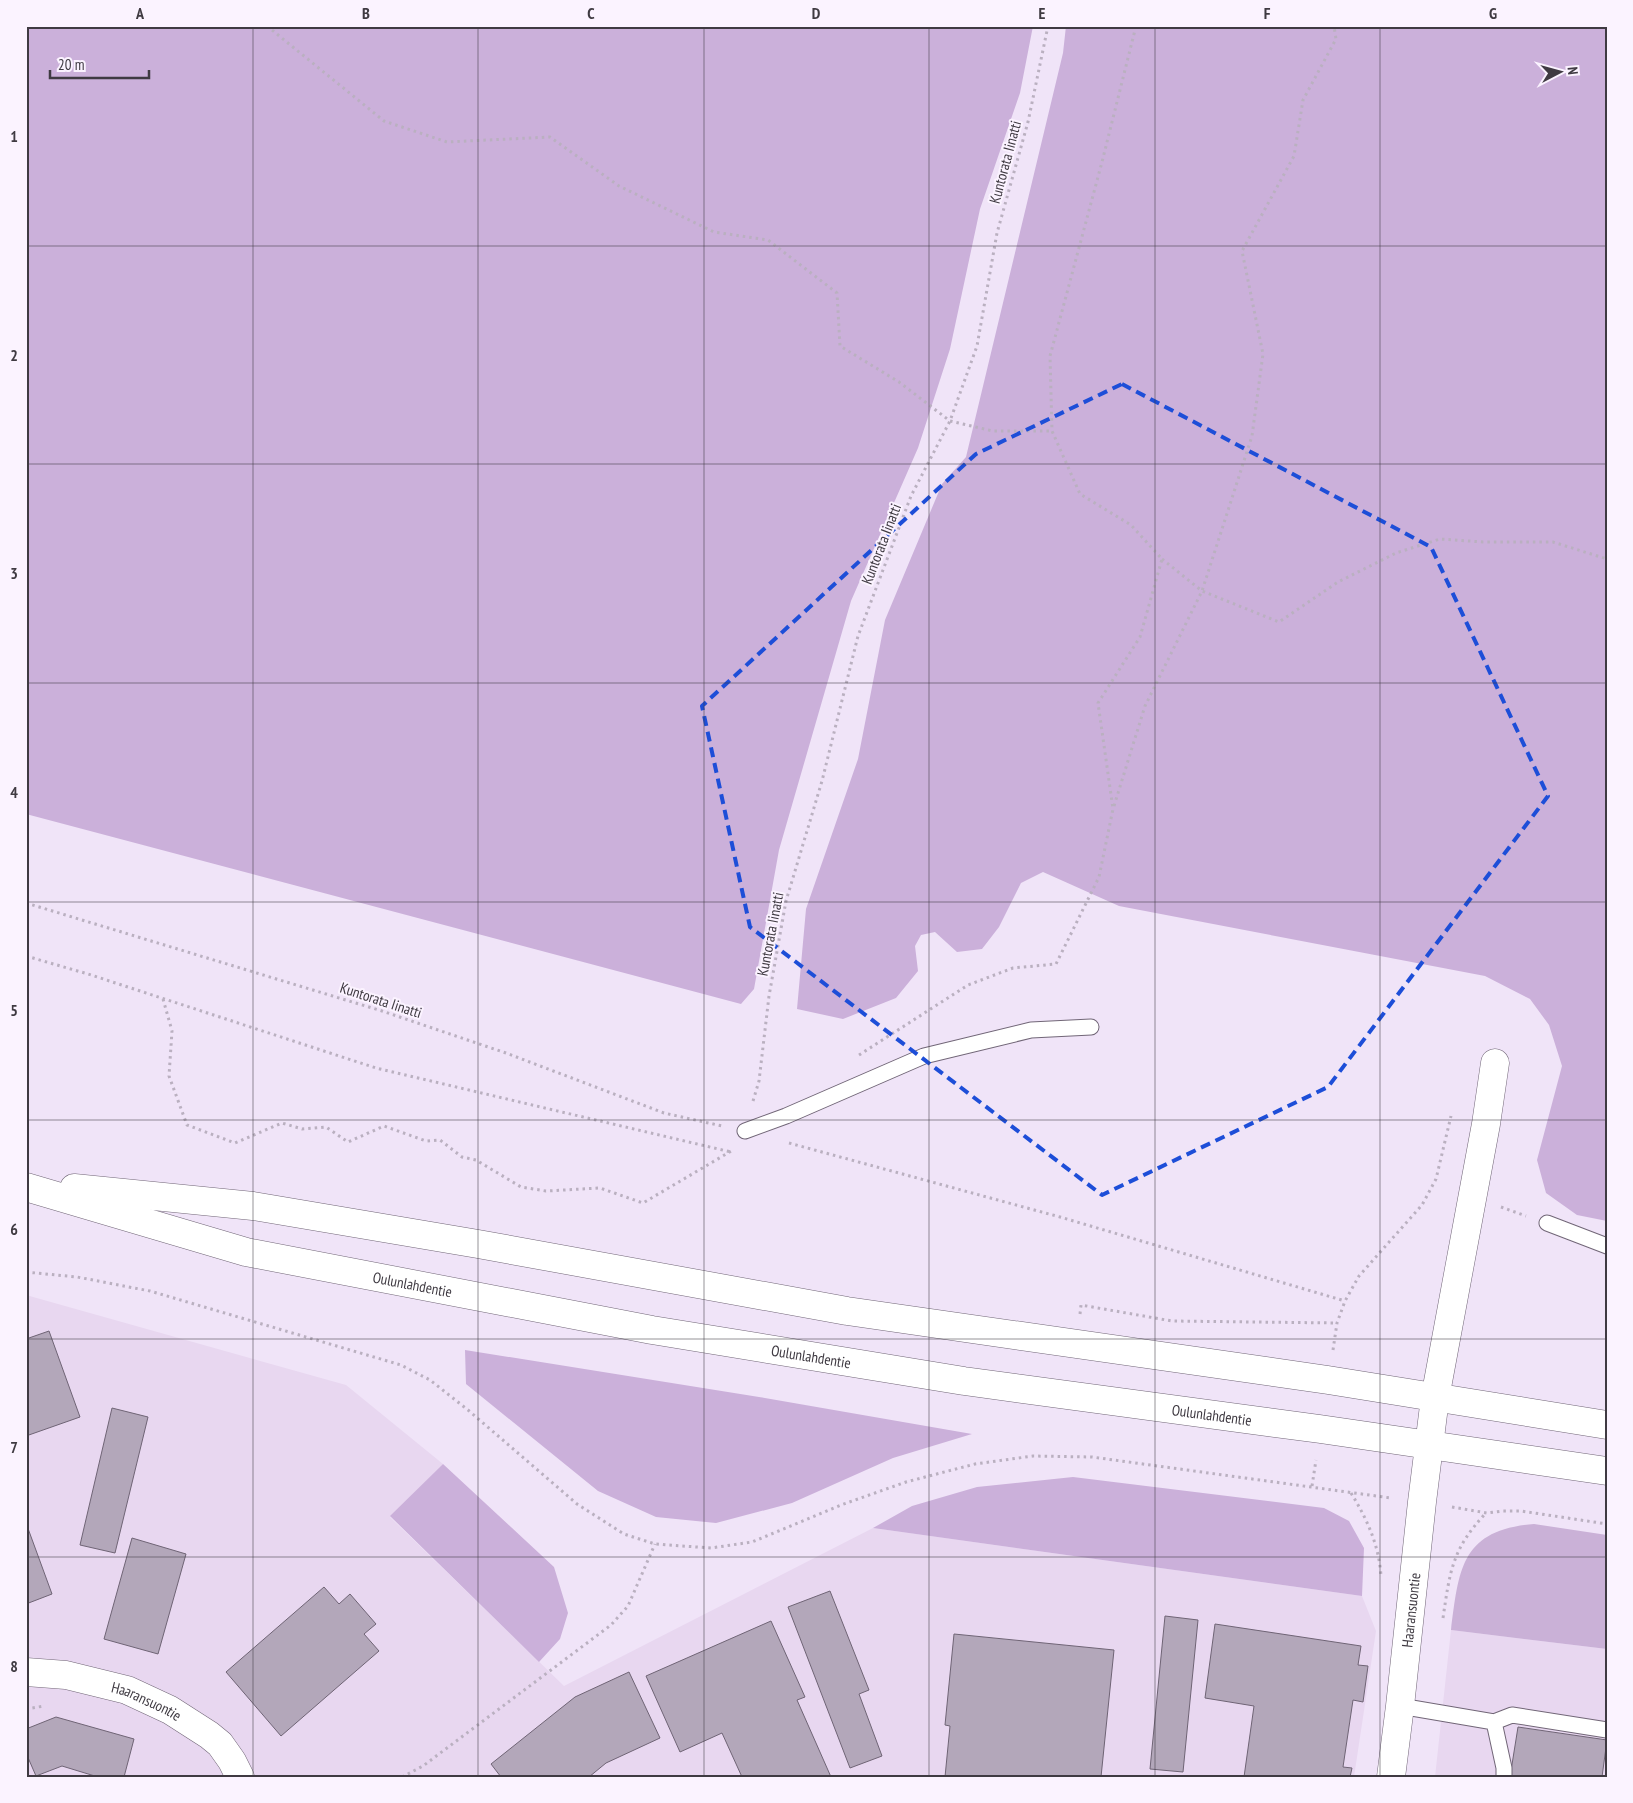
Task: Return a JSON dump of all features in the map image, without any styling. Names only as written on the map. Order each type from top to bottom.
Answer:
[{"type":"main road","name":"Haaransuontie","points":[[1391,1777],[1428,1444],[1495,1063]]},
{"type":"main road","name":"Oulunlahdentie","points":[[26,1185],[253,1206],[847,1311],[1328,1380],[1607,1425]]},
{"type":"main road","name":"Oulunlahdentie","points":[[26,1185],[246,1252],[642,1328],[964,1381],[1607,1470]]},
{"type":"main road","name":"Haaransuontie","points":[[26,1672],[66,1675],[127,1690],[170,1710],[220,1744],[240,1777]]},
{"type":"lane","points":[[745,1130],[786,1116],[924,1056],[1031,1030],[1091,1027]]},
{"type":"lane","points":[[1546,1223],[1607,1246]]},
{"type":"lane","points":[[1400,1706],[1494,1722],[1512,1715],[1607,1730]]},
{"type":"lane","points":[[1494,1722],[1504,1768],[1504,1777]]},
{"type":"path","points":[[267,26],[384,120],[447,142],[550,137],[619,186],[714,232],[768,240],[837,293],[840,346],[899,382],[950,421],[993,431],[1052,431]]},
{"type":"path","name":"Kuntorata Iinatti","points":[[26,903],[382,1011],[506,1053],[664,1113],[745,1130],[759,1081],[769,996],[786,901],[822,781],[858,636],[911,496],[950,421],[977,346],[997,233],[1028,122],[1048,26]]},
{"type":"path","points":[[1136,26],[1050,356],[1052,431],[1080,494],[1131,524],[1162,559],[1202,591],[1278,622],[1338,582],[1396,554],[1440,539],[1483,542],[1553,542],[1607,559]]},
{"type":"path","points":[[855,1057],[968,985],[1013,968],[1056,964],[1099,877],[1113,809],[1145,706],[1202,591],[1252,436],[1263,354],[1242,251],[1294,156],[1303,100],[1336,39],[1334,26]]},
{"type":"path","points":[[1113,809],[1098,703],[1140,637],[1162,559]]},
{"type":"path","points":[[26,956],[376,1068],[732,1152]]},
{"type":"path","points":[[163,999],[172,1031],[169,1076],[187,1125],[235,1143],[282,1123],[302,1129],[326,1127],[348,1142],[384,1126],[426,1141],[440,1140],[462,1157],[476,1160],[521,1187],[546,1191],[600,1188],[643,1204],[732,1152],[745,1130],[1060,1217],[1345,1301]]},
{"type":"path","points":[[1076,1344],[1081,1305],[1172,1321],[1337,1323],[1345,1301],[1360,1276],[1422,1206],[1436,1179],[1451,1116]]},
{"type":"path","points":[[1472,1196],[1546,1223]]},
{"type":"path","points":[[26,1272],[77,1277],[150,1291],[400,1365],[430,1380],[577,1504],[624,1534],[655,1544],[711,1548],[752,1542],[842,1505],[906,1482],[975,1464],[1033,1456],[1092,1457],[1422,1502],[1487,1513],[1503,1510],[1521,1511],[1607,1524]]},
{"type":"path","points":[[1351,1492],[1365,1516],[1375,1540],[1381,1584]]},
{"type":"path","points":[[1442,1627],[1449,1580],[1456,1555],[1470,1530],[1487,1513]]},
{"type":"path","points":[[402,1777],[423,1766],[611,1626],[628,1606],[655,1544]]},
{"type":"path","points":[[26,1709],[52,1705]]},
{"type":"highlighted area","points":[[1122,384],[1431,547],[1548,796],[1328,1087],[1102,1195],[750,927],[702,706],[976,454]]},
{"type":"shaded area","points":[[26,26],[1033,26],[1020,93],[980,209],[950,349],[918,448],[851,601],[779,850],[754,989],[741,1004],[26,814]]},
{"type":"shaded area","points":[[1066,26],[1607,26],[1607,1221],[1577,1215],[1546,1193],[1537,1160],[1562,1066],[1549,1025],[1530,999],[1485,976],[1119,906],[1043,872],[1021,883],[999,927],[982,949],[957,952],[935,932],[921,935],[915,946],[918,971],[896,998],[843,1019],[797,1009],[806,909],[858,759],[885,620],[942,484],[966,457],[1063,53]]},
{"type":"shaded area","points":[[26,1295],[346,1385],[443,1464],[390,1517],[564,1686],[873,1528],[1362,1596],[1376,1631],[1354,1777],[26,1777]]},
{"type":"shaded area","points":[[465,1350],[759,1397],[972,1434],[893,1458],[792,1503],[716,1523],[656,1517],[598,1491],[466,1384]]},
{"type":"shaded area","points":[[443,1464],[554,1567],[568,1613],[560,1639],[539,1662],[390,1516]]},
{"type":"shaded area","points":[[1073,1477],[1324,1508],[1349,1521],[1364,1548],[1362,1596],[873,1528],[912,1506],[977,1487]]},
{"type":"shaded area","points":[[1534,1524],[1607,1535],[1607,1649],[1451,1630],[1457,1589],[1468,1556],[1478,1544],[1491,1535],[1510,1528]]},
{"type":"shaded area","points":[[1451,1630],[1607,1649],[1607,1777],[1435,1777]]},
{"type":"building","points":[[49,1331],[80,1417],[26,1436],[26,1339]]},
{"type":"building","points":[[112,1408],[148,1417],[115,1553],[80,1545]]},
{"type":"building","points":[[26,1523],[52,1594],[26,1604]]},
{"type":"building","points":[[132,1538],[186,1554],[158,1654],[104,1639]]},
{"type":"building","points":[[324,1587],[339,1604],[350,1594],[376,1624],[364,1634],[379,1651],[281,1736],[226,1672]]},
{"type":"building","points":[[830,1591],[869,1690],[859,1694],[882,1756],[850,1768],[788,1607]]},
{"type":"building","points":[[1165,1616],[1198,1620],[1183,1772],[1150,1769]]},
{"type":"building","points":[[771,1621],[805,1697],[797,1700],[831,1777],[742,1777],[722,1733],[680,1752],[646,1676]]},
{"type":"building","points":[[1215,1624],[1361,1646],[1358,1665],[1368,1666],[1363,1702],[1353,1700],[1343,1767],[1352,1768],[1350,1777],[1244,1777],[1254,1706],[1205,1698]]},
{"type":"building","points":[[954,1634],[1114,1650],[1101,1777],[945,1777],[950,1726],[945,1725]]},
{"type":"building","points":[[629,1672],[660,1738],[606,1763],[589,1777],[501,1777],[491,1764],[575,1697]]},
{"type":"building","points":[[56,1717],[134,1739],[124,1777],[98,1777],[62,1766],[36,1776],[26,1753],[26,1729]]},
{"type":"building","points":[[1518,1727],[1607,1740],[1602,1777],[1510,1777]]}]
